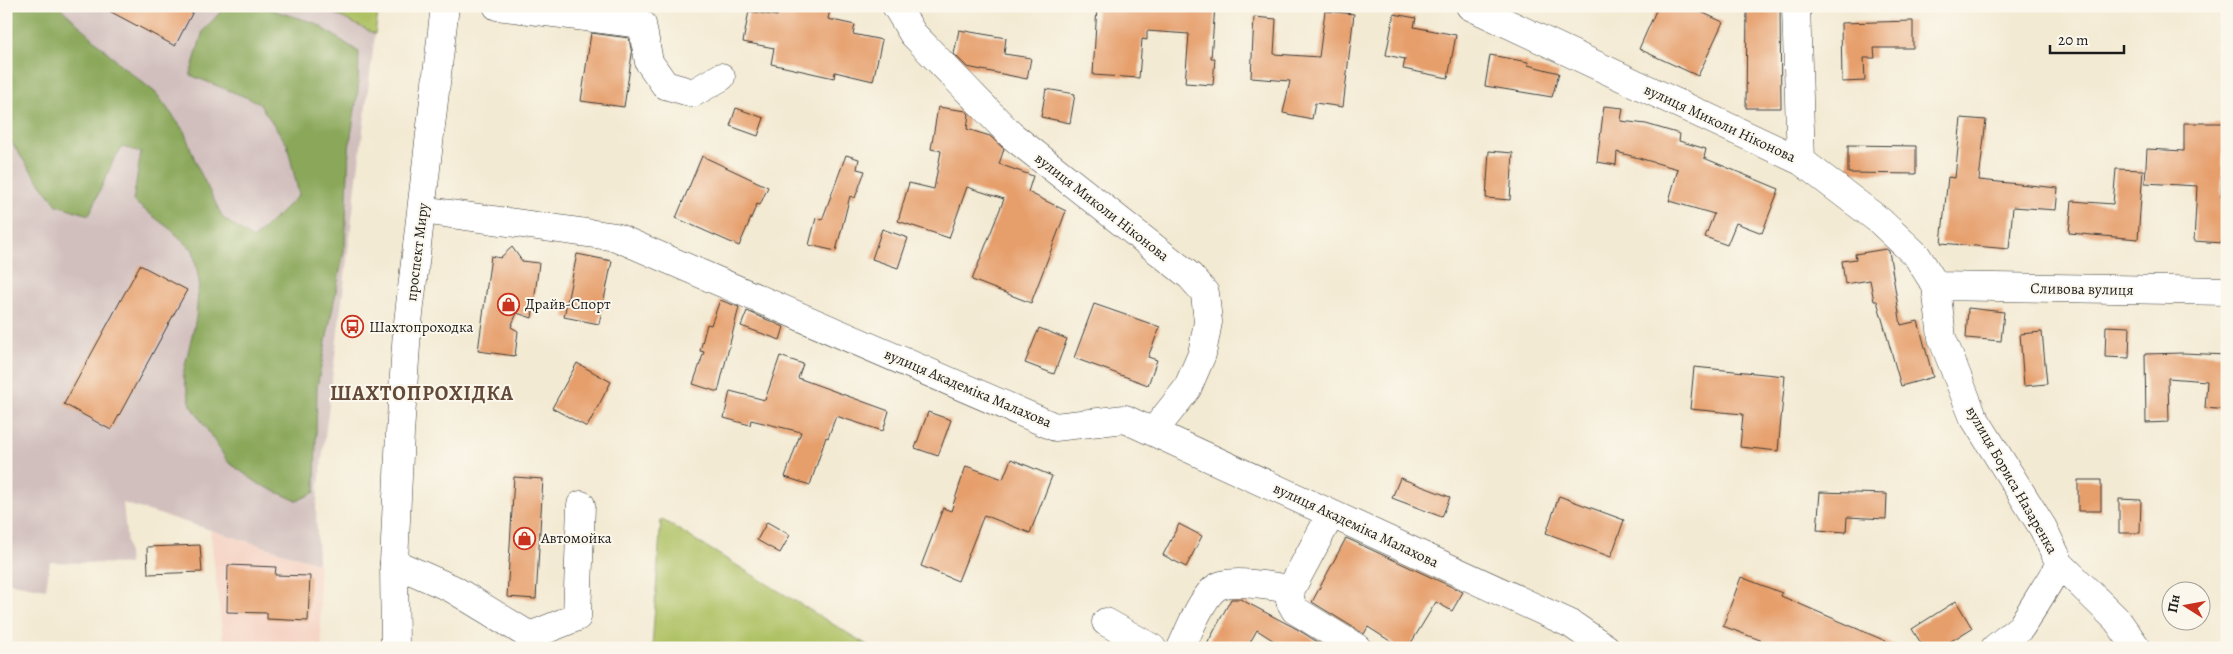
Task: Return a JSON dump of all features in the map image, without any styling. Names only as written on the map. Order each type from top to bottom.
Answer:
[{"type":"street","name":"проспект Миру","points":[[395,648],[394,564],[400,434],[407,341],[444,6]]},
{"type":"street","points":[[497,6],[642,24],[649,62],[665,85],[693,93],[721,77]]},
{"type":"street","name":"вулиця Миколи Ніконова","points":[[896,6],[913,34],[1010,135],[1190,276],[1206,293],[1208,322],[1202,354],[1187,389],[1153,432]]},
{"type":"street","name":"вулиця Миколи Ніконова","points":[[1470,6],[1801,161],[1886,227],[1918,256],[1936,286]]},
{"type":"street","points":[[1796,6],[1801,161]]},
{"type":"street","name":"вулиця Академіка Малахова","points":[[422,210],[616,237],[1055,427],[1125,419],[1571,624],[1606,648]]},
{"type":"street","name":"Сливова вулиця","points":[[1936,286],[2227,291]]},
{"type":"street","name":"вулиця Бориса Назаренка","points":[[1936,286],[1942,338],[1973,416],[2043,528],[2060,564],[2117,620],[2137,648]]},
{"type":"street","points":[[394,564],[453,589],[530,642],[577,617],[581,505]]},
{"type":"street","points":[[1331,514],[1291,589],[1290,601],[1295,610],[1357,648]]},
{"type":"street","points":[[1995,648],[2021,627],[2060,564]]},
{"type":"street","points":[[1181,648],[1205,600],[1216,587],[1228,584],[1291,589]]},
{"type":"street","points":[[1106,622],[1152,648]]},
{"type":"shaded area","points":[[6,6],[319,6],[375,34],[316,509],[318,563],[123,503],[129,564],[50,562],[46,589],[6,582]]},
{"type":"shaded area","points":[[210,530],[318,563],[322,648],[224,648]]},
{"type":"green space","points":[[6,6],[59,6],[122,66],[156,93],[184,131],[198,168],[223,218],[253,239],[299,195],[287,144],[258,102],[190,75],[203,31],[226,6],[269,9],[315,23],[359,52],[358,90],[349,149],[345,246],[317,387],[315,492],[297,501],[259,484],[228,462],[191,405],[183,374],[196,318],[199,281],[193,250],[170,229],[133,201],[141,152],[122,147],[113,161],[89,215],[57,205],[8,137]]},
{"type":"green space","points":[[319,6],[379,6],[375,34]]},
{"type":"green space","points":[[661,519],[872,648],[652,648]]},
{"type":"building","points":[[100,6],[196,6],[175,46]]},
{"type":"building","points":[[779,6],[831,6],[828,19],[855,25],[853,34],[882,40],[873,81],[835,72],[834,78],[771,64],[774,48],[743,42],[749,11],[777,16]]},
{"type":"building","points":[[1097,6],[1215,6],[1211,58],[1215,58],[1213,85],[1185,83],[1189,34],[1147,31],[1147,40],[1142,39],[1139,78],[1093,75]]},
{"type":"building","points":[[1658,6],[1688,6],[1723,22],[1698,76],[1639,49]]},
{"type":"building","points":[[1747,6],[1780,6],[1781,108],[1746,108]]},
{"type":"building","points":[[1325,11],[1354,14],[1343,107],[1315,103],[1312,119],[1283,113],[1290,81],[1251,78],[1254,17],[1276,19],[1274,54],[1319,57]]},
{"type":"building","points":[[1394,14],[1416,18],[1414,27],[1456,35],[1448,78],[1403,69],[1405,59],[1386,55]]},
{"type":"building","points":[[1913,21],[1913,48],[1874,48],[1875,58],[1864,58],[1865,81],[1842,82],[1841,23]]},
{"type":"building","points":[[959,30],[1006,38],[1004,54],[1031,58],[1027,79],[967,67],[954,54]]},
{"type":"building","points":[[591,33],[629,38],[632,54],[624,107],[581,101]]},
{"type":"building","points":[[1490,55],[1528,62],[1528,65],[1559,73],[1552,97],[1485,86]]},
{"type":"building","points":[[1046,89],[1075,94],[1070,123],[1041,117]]},
{"type":"building","points":[[1604,106],[1623,108],[1621,121],[1646,124],[1680,134],[1679,141],[1706,149],[1704,158],[1779,189],[1762,233],[1736,223],[1727,245],[1705,237],[1714,214],[1669,201],[1678,169],[1617,152],[1616,165],[1597,162]]},
{"type":"building","points":[[938,107],[966,111],[969,114],[967,129],[990,136],[1004,149],[999,164],[1033,176],[1028,192],[1066,211],[1031,303],[972,280],[1004,199],[967,187],[949,238],[898,221],[909,183],[934,189],[941,151],[931,149]]},
{"type":"building","points":[[736,108],[764,118],[758,136],[730,126]]},
{"type":"building","points":[[1961,118],[1986,120],[1979,180],[2058,188],[2056,210],[2013,207],[2009,249],[1941,243],[1948,177],[1955,178]]},
{"type":"building","points":[[2184,123],[2227,123],[2227,150],[2223,150],[2221,196],[2225,197],[2222,243],[2194,241],[2197,186],[2145,183],[2147,149],[2184,151]]},
{"type":"building","points":[[1848,145],[1916,146],[1916,174],[1848,173]]},
{"type":"building","points":[[1489,151],[1513,153],[1510,200],[1486,198]]},
{"type":"building","points":[[846,155],[859,159],[857,169],[865,171],[855,198],[850,196],[836,251],[809,245],[816,218],[822,220]]},
{"type":"building","points":[[702,156],[768,187],[760,205],[757,204],[739,246],[676,218]]},
{"type":"building","points":[[2116,169],[2143,170],[2138,239],[2069,233],[2072,201],[2113,204]]},
{"type":"building","points":[[882,229],[908,238],[898,268],[872,259]]},
{"type":"building","name":"Драйв-Спорт","points":[[512,247],[522,261],[539,263],[532,318],[517,313],[511,327],[518,331],[515,356],[478,351],[491,256],[500,258]]},
{"type":"building","points":[[1886,249],[1889,251],[1901,325],[1918,321],[1933,377],[1901,386],[1877,301],[1874,301],[1870,280],[1845,284],[1842,261],[1856,259],[1855,254]]},
{"type":"building","points":[[577,254],[612,261],[599,324],[564,317]]},
{"type":"building","points":[[140,265],[187,290],[111,430],[64,404]]},
{"type":"building","points":[[720,300],[739,307],[718,392],[693,384],[704,352],[700,351],[707,324],[711,325]]},
{"type":"building","points":[[1094,304],[1160,327],[1148,357],[1157,360],[1148,385],[1074,358]]},
{"type":"building","points":[[1968,308],[2004,312],[2001,341],[1966,338]]},
{"type":"building","points":[[747,311],[784,327],[780,340],[741,326]]},
{"type":"building","points":[[2106,326],[2130,327],[2129,358],[2105,357]]},
{"type":"building","points":[[1039,328],[1067,339],[1054,374],[1025,363]]},
{"type":"building","points":[[2042,332],[2047,384],[2024,386],[2020,334]]},
{"type":"building","points":[[2145,354],[2227,355],[2227,410],[2205,408],[2207,381],[2168,378],[2169,422],[2146,423]]},
{"type":"building","points":[[780,356],[803,364],[798,378],[889,411],[883,431],[836,416],[828,438],[826,437],[810,485],[785,477],[801,432],[751,420],[750,425],[724,418],[730,391],[765,400]]},
{"type":"building","points":[[577,363],[611,382],[587,427],[552,408]]},
{"type":"building","points":[[1694,367],[1785,376],[1778,451],[1740,447],[1743,414],[1690,409]]},
{"type":"building","points":[[928,412],[951,420],[938,456],[915,448]]},
{"type":"building","points":[[1011,459],[1052,476],[1030,533],[984,515],[958,581],[921,566],[943,508],[951,511],[966,466],[1003,479]]},
{"type":"building","name":"Автомойка","points":[[514,477],[543,479],[536,599],[507,597]]},
{"type":"building","points":[[1400,478],[1450,497],[1442,517],[1392,498]]},
{"type":"building","points":[[2078,480],[2101,480],[2101,511],[2078,511]]},
{"type":"building","points":[[1820,492],[1887,494],[1886,519],[1847,517],[1846,532],[1817,530]]},
{"type":"building","points":[[1559,496],[1624,520],[1611,557],[1546,533]]},
{"type":"building","points":[[2119,499],[2141,500],[2140,533],[2119,533]]},
{"type":"building","points":[[767,522],[790,535],[780,553],[757,540]]},
{"type":"building","points":[[1179,524],[1202,536],[1186,567],[1163,555]]},
{"type":"building","points":[[1346,538],[1463,592],[1452,611],[1436,602],[1408,648],[1401,648],[1368,627],[1364,634],[1312,602]]},
{"type":"building","points":[[200,545],[202,572],[148,574],[147,547]]},
{"type":"building","points":[[228,565],[276,567],[275,575],[310,576],[308,621],[267,619],[267,613],[227,612]]},
{"type":"building","points":[[1741,577],[1782,593],[1781,596],[1902,648],[1781,648],[1723,626]]},
{"type":"building","points":[[1231,599],[1240,599],[1297,629],[1322,645],[1322,648],[1285,648],[1257,630],[1247,648],[1205,648]]},
{"type":"building","points":[[1956,601],[1972,628],[1940,648],[1924,648],[1912,629]]},
{"type":"place","name":"Драйв-Спорт","points":[[509,304]]},
{"type":"place","name":"Шахтопроходка","points":[[353,327]]},
{"type":"place","name":"Автомойка","points":[[525,538]]},
{"type":"district","name":"ШАХТОПРОХІДКА","points":[[422,393]]}]
